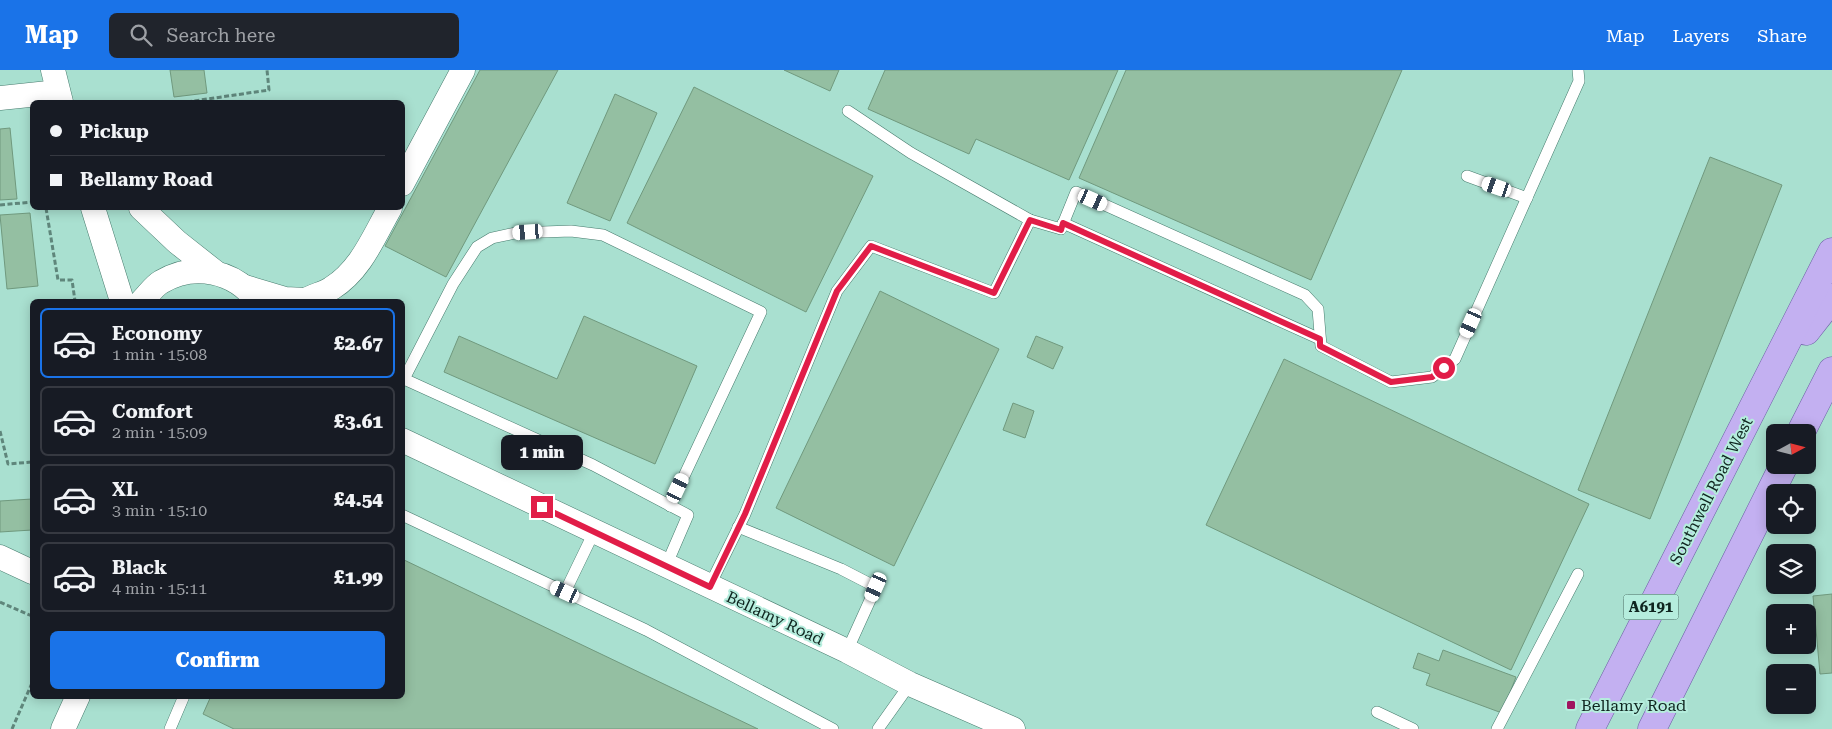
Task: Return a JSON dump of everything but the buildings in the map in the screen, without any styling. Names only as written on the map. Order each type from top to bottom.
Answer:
[{"type":"main road","name":"Southwell Road West","points":[[1590,729],[1712,485],[1769,379],[1832,252]]},
{"type":"main road","points":[[1769,379],[1832,298]]},
{"type":"main road","points":[[1805,424],[1832,371]]},
{"type":"main road","points":[[1652,729],[1780,474]]},
{"type":"street","points":[[405,178],[463,70]]},
{"type":"street","points":[[0,98],[57,88]]},
{"type":"street","points":[[94,210],[121,299]]},
{"type":"street","points":[[143,210],[176,242],[215,272],[231,278],[251,294],[285,299]]},
{"type":"street","points":[[307,299],[332,289],[352,273],[364,256],[389,210]]},
{"type":"street","points":[[144,299],[160,282],[186,272],[215,272]]},
{"type":"street","name":"Bellamy Road","points":[[405,441],[847,651],[997,726]]},
{"type":"street","points":[[0,556],[30,571]]},
{"type":"street","points":[[62,729],[77,699]]},
{"type":"lane","points":[[848,111],[911,153],[1030,220],[1061,230],[1076,192],[1305,295],[1318,309],[1320,346],[1391,382],[1432,377],[1455,359],[1579,82],[1578,70]]},
{"type":"lane","points":[[1467,176],[1527,198]]},
{"type":"lane","points":[[710,587],[738,527],[837,291],[871,246],[994,293],[1030,220]]},
{"type":"lane","points":[[1063,223],[1320,339]]},
{"type":"lane","points":[[405,376],[453,284],[477,247],[492,238],[515,233],[571,231],[603,235],[760,312],[670,506]]},
{"type":"lane","points":[[405,381],[593,465],[688,515],[666,566]]},
{"type":"lane","points":[[405,516],[646,630],[833,729]]},
{"type":"lane","points":[[738,527],[841,569],[876,587],[847,651]]},
{"type":"lane","points":[[565,592],[594,532]]},
{"type":"lane","points":[[1497,729],[1578,574]]},
{"type":"lane","points":[[878,729],[910,684]]},
{"type":"lane","points":[[170,729],[183,699]]},
{"type":"lane","points":[[1377,712],[1413,729]]},
{"type":"path","points":[[201,100],[269,90],[267,70]]},
{"type":"path","points":[[0,205],[30,202]]},
{"type":"path","points":[[46,210],[58,280],[72,280],[75,299]]},
{"type":"path","points":[[0,431],[8,464],[30,462]]},
{"type":"path","points":[[0,602],[30,615]]},
{"type":"path","points":[[12,729],[30,688]]},
{"type":"place","name":"Bellamy Road","points":[[1571,705]]},
{"type":"route","points":[[542,507],[710,587],[745,514],[837,291],[871,246],[994,293],[1030,220],[1061,230],[1063,223],[1320,339],[1320,346],[1391,382],[1432,377],[1444,368]]}]
